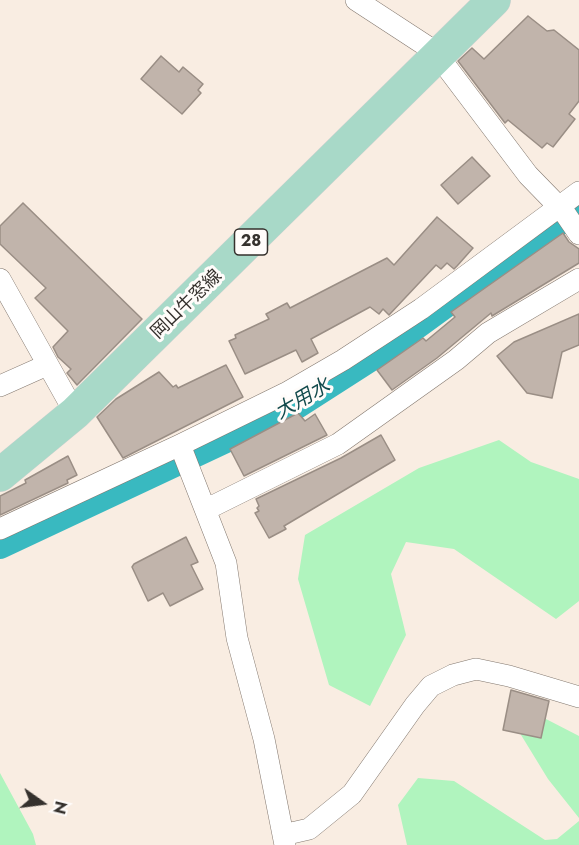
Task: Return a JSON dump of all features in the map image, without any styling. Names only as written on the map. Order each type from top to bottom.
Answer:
[{"type":"main road","name":"岡山牛窓線","points":[[0,475],[75,413],[439,57],[494,0]]},
{"type":"street","points":[[356,0],[428,47],[439,57],[528,176],[559,208],[579,234]]},
{"type":"street","points":[[0,529],[184,454],[344,360],[421,309],[579,192]]},
{"type":"street","points":[[0,279],[75,413]]},
{"type":"street","points":[[207,509],[338,444],[456,360],[488,333],[579,279]]},
{"type":"street","points":[[0,386],[48,366]]},
{"type":"street","points":[[184,454],[226,563],[237,638],[264,739],[284,840],[309,829],[352,794],[431,686],[453,675],[476,669],[509,676],[579,698]]},
{"type":"green space","points":[[499,440],[531,462],[579,479],[579,601],[556,619],[454,549],[406,542],[391,574],[406,635],[370,706],[329,685],[298,579],[305,535],[419,468]]},
{"type":"green space","points":[[546,719],[579,736],[579,818],[548,779],[518,730]]},
{"type":"green space","points":[[0,773],[33,834],[36,845],[0,845]]},
{"type":"green space","points":[[418,778],[454,781],[545,840],[557,839],[579,821],[579,845],[407,845],[398,805]]},
{"type":"building","points":[[528,16],[547,31],[554,30],[579,50],[579,101],[569,114],[575,119],[553,147],[547,143],[542,148],[508,120],[505,123],[458,61],[472,48],[484,59]]},
{"type":"building","points":[[161,56],[179,72],[183,67],[203,84],[198,90],[201,93],[182,114],[141,79]]},
{"type":"building","points":[[472,157],[490,176],[458,204],[441,185]]},
{"type":"building","points":[[23,203],[142,319],[77,385],[67,373],[71,369],[58,357],[53,347],[68,331],[35,298],[46,288],[0,244],[0,226]]},
{"type":"building","points":[[437,217],[473,248],[454,269],[447,263],[441,269],[436,265],[389,315],[383,309],[379,314],[370,307],[311,339],[318,353],[302,362],[296,350],[245,374],[229,341],[236,338],[235,335],[269,319],[266,314],[287,303],[290,308],[387,258],[394,265]]},
{"type":"building","points":[[563,233],[569,242],[579,249],[579,263],[492,316],[491,313],[437,358],[392,390],[377,370],[423,338],[426,341],[455,317],[451,312]]},
{"type":"building","points":[[579,314],[579,345],[562,352],[552,398],[527,393],[497,356],[514,342]]},
{"type":"building","points":[[226,365],[243,397],[123,458],[97,417],[116,399],[159,372],[173,387],[176,385],[178,388]]},
{"type":"building","points":[[298,413],[305,421],[315,414],[327,435],[244,476],[230,449]]},
{"type":"building","points":[[381,435],[395,460],[284,526],[286,529],[269,538],[255,513],[259,511],[256,499],[341,458]]},
{"type":"building","points":[[68,456],[77,475],[67,480],[68,483],[0,515],[0,496],[26,483],[25,480]]},
{"type":"building","points":[[186,537],[198,562],[191,565],[203,589],[170,606],[163,593],[148,601],[132,567]]},
{"type":"building","points":[[511,690],[549,701],[541,738],[503,730]]},
{"type":"waterway","name":"大用水","points":[[0,546],[292,409],[384,350],[579,208]]}]
